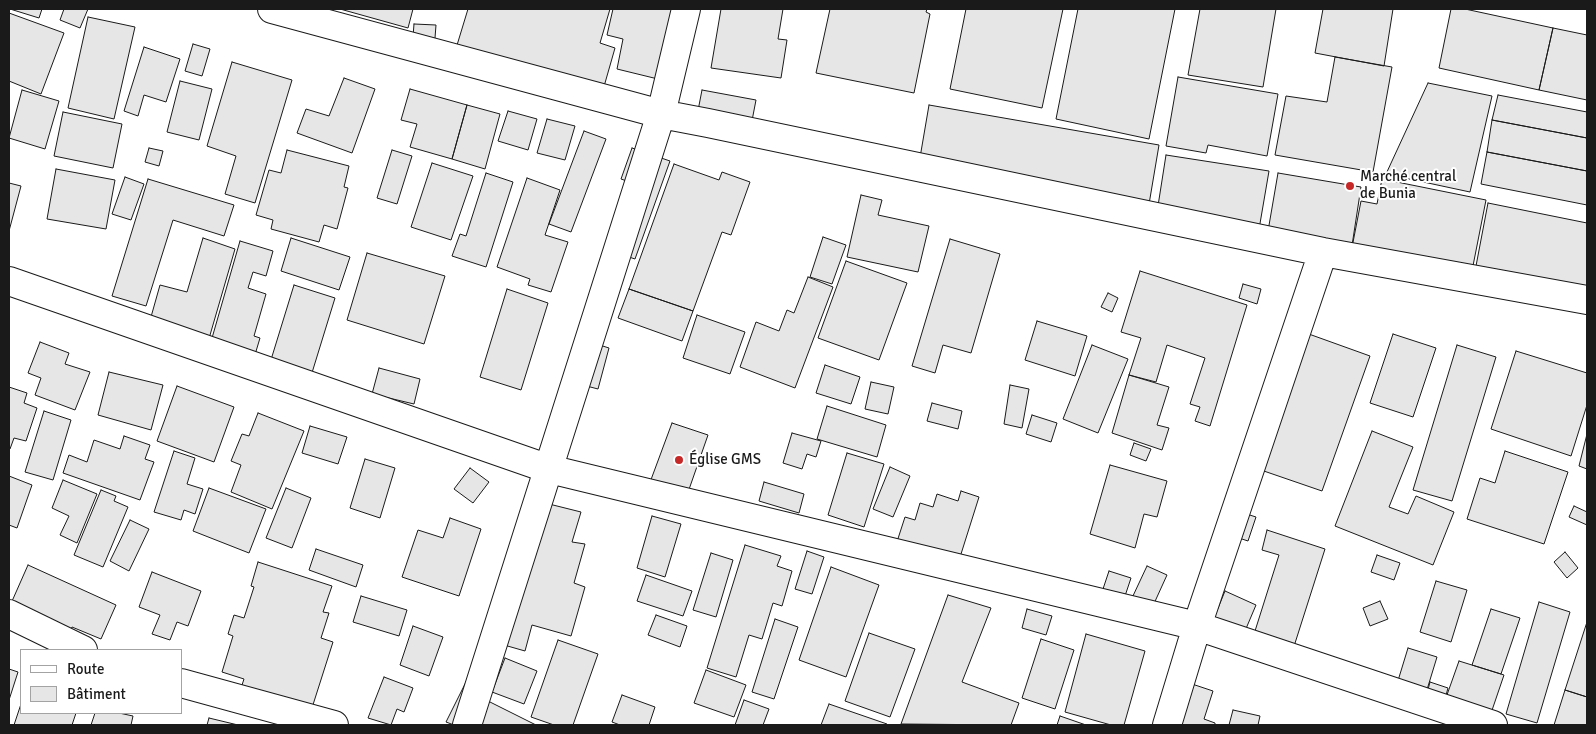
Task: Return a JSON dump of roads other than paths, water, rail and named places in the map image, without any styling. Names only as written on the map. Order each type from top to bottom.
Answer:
[{"type":"street","points":[[272,9],[661,114],[1323,252],[1587,300]]},
{"type":"street","points":[[467,725],[661,114],[686,9]]},
{"type":"street","points":[[1167,725],[1197,626],[1323,252]]},
{"type":"street","points":[[9,281],[549,469],[1197,626],[1494,725]]},
{"type":"street","points":[[9,614],[81,649]]},
{"type":"street","points":[[182,683],[334,725]]},
{"type":"place","name":"Marché central de Bunia","points":[[1350,186]]},
{"type":"place","name":"Église GMS","points":[[679,460]]}]
